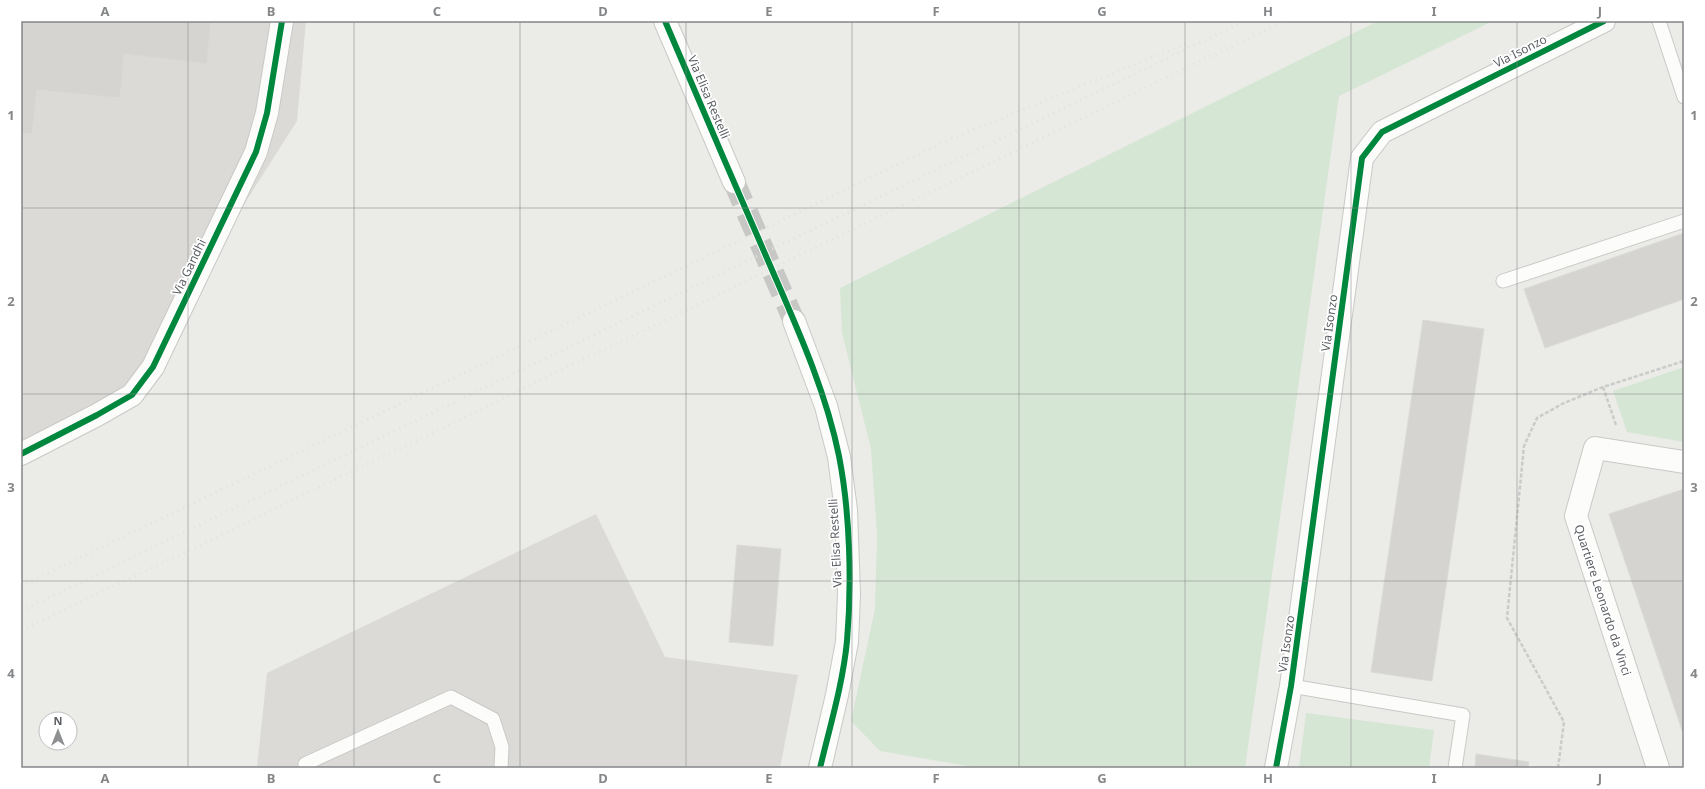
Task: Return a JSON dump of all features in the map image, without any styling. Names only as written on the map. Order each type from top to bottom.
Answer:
[{"type":"street","name":"Via Gandhi","points":[[21,454],[98,415],[132,395],[152,367],[256,152],[267,113],[282,21]]},
{"type":"street","name":"Via Elisa Restelli","points":[[664,21],[734,182]]},
{"type":"street","name":"Via Isonzo","points":[[1276,768],[1291,686],[1362,158],[1382,132],[1604,21]]},
{"type":"street","name":"Via Elisa Restelli","points":[[794,321],[826,406],[839,456],[846,510],[849,594],[847,642],[837,695],[820,768]]},
{"type":"street","name":"Quartiere Leonardo da Vinci","points":[[1658,768],[1576,516],[1595,448],[1684,462]]},
{"type":"lane","points":[[1659,21],[1684,97]]},
{"type":"lane","points":[[1503,281],[1684,221]]},
{"type":"lane","points":[[1291,686],[1463,715],[1455,768]]},
{"type":"lane","points":[[307,768],[305,764],[451,697],[493,719],[502,747],[501,768]]},
{"type":"path","points":[[1603,387],[1626,454]]},
{"type":"shaded area","points":[[21,21],[306,21],[297,121],[124,393],[21,447]]},
{"type":"shaded area","points":[[596,514],[665,657],[798,675],[780,768],[257,768],[267,673]]},
{"type":"green space","points":[[1378,21],[1493,21],[1339,96],[1245,768],[979,768],[880,751],[851,721],[875,609],[877,535],[871,449],[842,333],[840,288]]},
{"type":"green space","points":[[1684,367],[1684,442],[1627,432],[1613,391]]},
{"type":"green space","points":[[1306,713],[1434,730],[1429,768],[1299,768]]},
{"type":"building","points":[[21,21],[211,21],[207,64],[124,54],[120,98],[37,90],[32,134],[21,133]]},
{"type":"building","points":[[1684,233],[1684,299],[1545,348],[1524,289]]},
{"type":"building","points":[[1423,320],[1484,329],[1432,681],[1371,672]]},
{"type":"building","points":[[1684,489],[1684,736],[1609,514]]},
{"type":"building","points":[[737,545],[781,549],[773,646],[729,642]]},
{"type":"building","points":[[1476,754],[1529,762],[1528,768],[1475,768]]},
{"type":"tunnel","points":[[734,182],[794,321]]},
{"type":"railway","points":[[21,611],[1245,21]]},
{"type":"railway","points":[[21,630],[1284,21]]},
{"type":"railway","points":[[21,586],[953,138],[1188,43]]},
{"type":"cycle path","points":[[21,454],[97,415],[132,395],[153,367],[256,152],[267,113],[282,21]]},
{"type":"cycle path","points":[[665,21],[808,354],[826,405],[839,456],[848,524],[850,572],[849,619],[845,657],[836,704],[820,768]]},
{"type":"cycle path","points":[[1276,768],[1291,686],[1362,158],[1382,132],[1604,21]]}]
